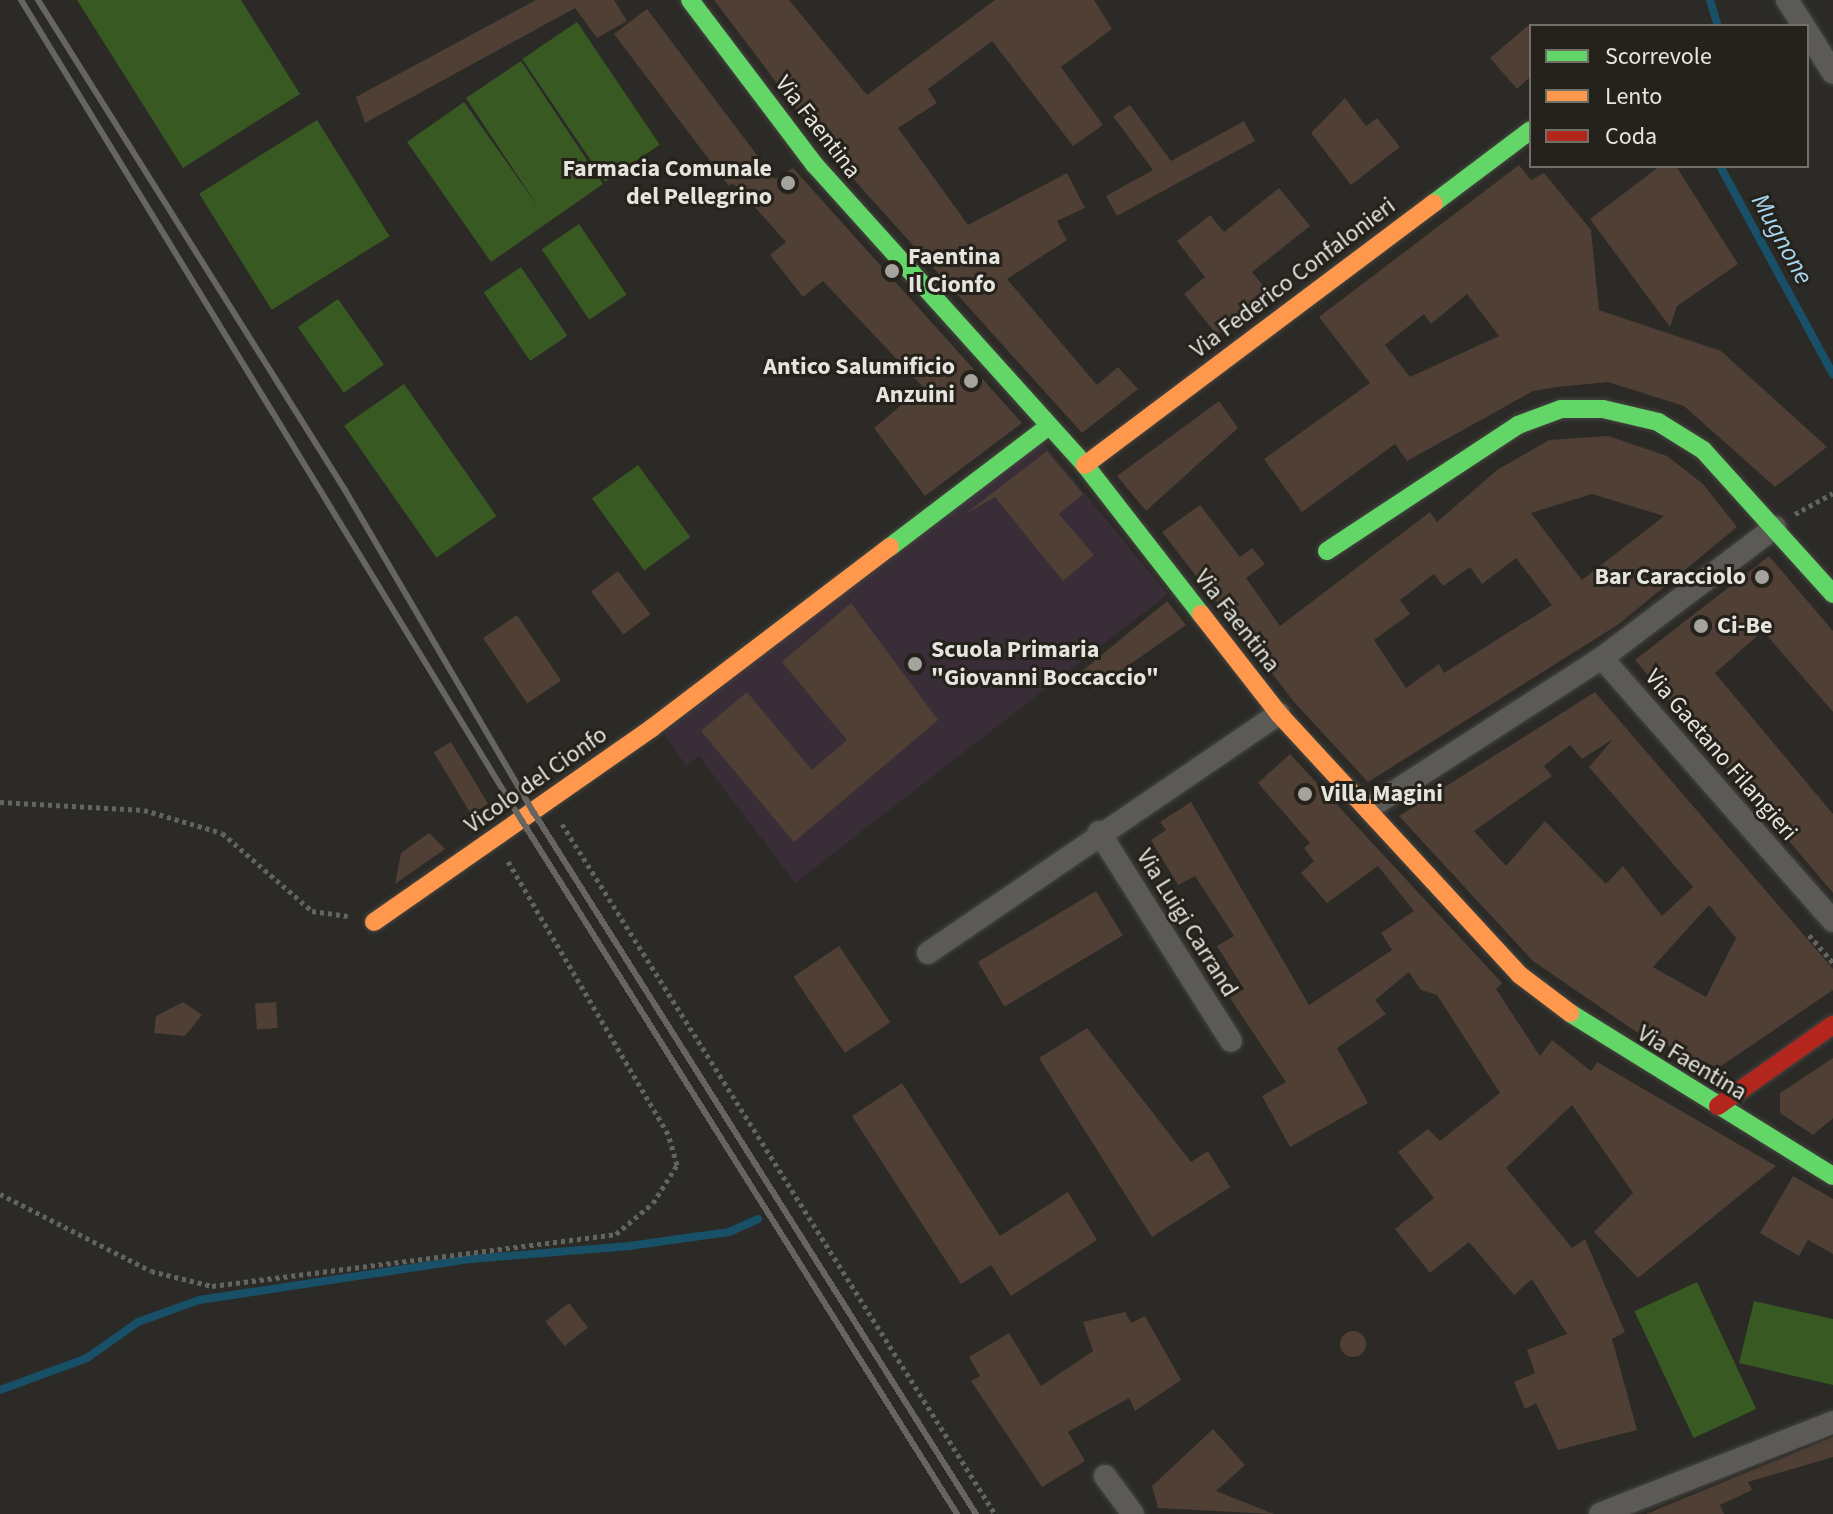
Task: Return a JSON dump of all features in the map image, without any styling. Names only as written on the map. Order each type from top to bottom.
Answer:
[{"type":"street","name":"Via Faentina","points":[[690,0],[814,164],[1085,465],[1279,714],[1546,998],[1833,1176]]},
{"type":"street","points":[[1787,0],[1803,24]]},
{"type":"street","points":[[1809,34],[1833,73]]},
{"type":"street","name":"Via Federico Confalonieri","points":[[1085,465],[1529,132]]},
{"type":"street","points":[[1327,551],[1502,434],[1576,408],[1625,413],[1677,432],[1728,472],[1833,594]]},
{"type":"street","name":"Vicolo del Cionfo","points":[[374,922],[548,803],[1049,426]]},
{"type":"street","points":[[1369,808],[1602,658],[1775,527]]},
{"type":"street","name":"Via Gaetano Filangieri","points":[[1602,658],[1833,921]]},
{"type":"street","points":[[928,953],[1099,832],[1279,714]]},
{"type":"street","name":"Via Luigi Carrand","points":[[1099,832],[1231,1041]]},
{"type":"street","points":[[1718,1106],[1833,1025]]},
{"type":"street","points":[[1600,1514],[1833,1422]]},
{"type":"street","points":[[1105,1476],[1133,1514]]},
{"type":"path","points":[[1775,527],[1833,493]]},
{"type":"path","points":[[0,802],[144,810],[222,833],[312,911],[374,922]]},
{"type":"path","points":[[548,803],[995,1514]]},
{"type":"path","points":[[0,1194],[151,1271],[212,1286],[616,1234],[670,1182],[677,1165],[668,1134],[494,838]]},
{"type":"shaded area","name":"Scuola Primaria \"Giovanni Boccaccio\"","points":[[1038,437],[1168,594],[795,883],[699,756],[686,766],[664,733]]},
{"type":"green space","points":[[77,0],[241,0],[300,94],[183,168]]},
{"type":"green space","points":[[577,22],[660,145],[605,182],[522,59]]},
{"type":"green space","points":[[521,61],[603,184],[491,262],[407,142],[464,102],[539,208],[466,98]]},
{"type":"green space","points":[[317,120],[390,236],[272,310],[199,194]]},
{"type":"green space","points":[[579,224],[627,294],[589,320],[542,249]]},
{"type":"green space","points":[[521,267],[567,336],[530,361],[484,292]]},
{"type":"green space","points":[[338,299],[384,365],[344,393],[298,327]]},
{"type":"green space","points":[[404,384],[496,516],[437,558],[344,426]]},
{"type":"green space","points":[[638,465],[690,537],[644,571],[592,499]]},
{"type":"green space","points":[[1697,1282],[1756,1409],[1694,1438],[1634,1311]]},
{"type":"green space","points":[[1754,1301],[1833,1319],[1833,1385],[1739,1363]]},
{"type":"building","points":[[536,0],[614,0],[627,21],[597,38],[575,8],[365,123],[356,97]]},
{"type":"building","points":[[714,0],[789,0],[867,95],[995,0],[1094,0],[1112,29],[1061,67],[1103,125],[1073,146],[992,41],[928,89],[937,103],[898,128],[968,225],[1067,173],[1085,208],[1057,221],[1067,240],[1007,279],[1097,385],[1118,367],[1138,389],[1082,433],[829,152]]},
{"type":"building","points":[[647,9],[775,179],[793,168],[1022,423],[925,496],[874,428],[923,387],[823,281],[803,297],[770,255],[786,242],[733,183],[729,186],[614,34]]},
{"type":"building","points":[[1529,25],[1529,78],[1517,89],[1490,58]]},
{"type":"building","points":[[1345,98],[1366,126],[1377,118],[1400,147],[1351,185],[1311,133]]},
{"type":"building","points":[[1130,105],[1171,161],[1244,121],[1255,141],[1117,216],[1106,196],[1153,170],[1113,116]]},
{"type":"building","points":[[1519,165],[1531,180],[1544,173],[1591,230],[1599,310],[1721,351],[1827,447],[1775,487],[1684,406],[1608,382],[1557,387],[1533,391],[1407,461],[1395,444],[1302,512],[1264,459],[1370,383],[1319,317]],"holes":[[[1467,294],[1499,336],[1410,377],[1385,345],[1424,314],[1431,324]]]},
{"type":"building","points":[[1657,168],[1677,168],[1738,264],[1677,306],[1670,327],[1590,219]]},
{"type":"building","points":[[1279,188],[1310,226],[1252,272],[1269,293],[1217,335],[1184,294],[1205,277],[1177,241],[1210,215],[1224,232]]},
{"type":"building","points":[[1219,401],[1238,428],[1146,511],[1117,476]]},
{"type":"building","points":[[1608,436],[1667,456],[1703,484],[1737,527],[1619,624],[1368,782],[1294,702],[1162,532],[1200,505],[1240,557],[1252,548],[1265,564],[1246,578],[1280,626],[1430,512],[1437,522],[1497,470],[1549,440]],"holes":[[[1592,494],[1664,516],[1582,580],[1531,513]],[[1516,558],[1552,605],[1444,673],[1439,664],[1406,688],[1374,640],[1410,614],[1400,600],[1434,574],[1443,586],[1470,567],[1482,584]]]},
{"type":"building","points":[[1047,451],[1083,494],[1059,514],[1094,555],[1063,581],[995,497],[965,514]]},
{"type":"building","points":[[1769,556],[1833,631],[1833,712],[1763,631],[1715,673],[1833,814],[1833,893],[1635,660]]},
{"type":"building","points":[[618,571],[650,614],[623,635],[591,591]]},
{"type":"building","points":[[1167,601],[1186,625],[1095,689],[1081,672]]},
{"type":"building","points":[[851,603],[938,720],[794,842],[701,731],[747,692],[812,770],[847,740],[782,662]]},
{"type":"building","points":[[517,615],[561,680],[527,703],[483,638]]},
{"type":"building","points":[[1595,692],[1833,969],[1833,990],[1718,1068],[1635,1031],[1533,961],[1399,816]],"holes":[[[1613,739],[1589,767],[1693,887],[1662,916],[1623,866],[1606,884],[1545,821],[1506,866],[1474,831],[1552,776],[1544,766],[1570,745],[1582,759]],[[1709,905],[1736,938],[1706,997],[1653,967]]]},
{"type":"building","points":[[451,742],[488,804],[471,814],[434,752]]},
{"type":"building","points":[[1290,754],[1502,983],[1496,989],[1540,1056],[1552,1040],[1591,1071],[1597,1062],[1776,1166],[1638,1278],[1594,1232],[1633,1193],[1572,1105],[1506,1168],[1572,1248],[1585,1239],[1625,1332],[1612,1339],[1637,1430],[1558,1450],[1536,1403],[1525,1409],[1514,1382],[1535,1373],[1527,1350],[1567,1334],[1532,1279],[1514,1295],[1469,1242],[1430,1273],[1395,1229],[1434,1198],[1398,1152],[1428,1129],[1440,1141],[1500,1093],[1437,995],[1421,990],[1409,972],[1375,1000],[1386,1014],[1337,1048],[1368,1103],[1290,1147],[1262,1096],[1286,1082],[1230,998],[1244,989],[1217,946],[1234,936],[1195,876],[1178,885],[1151,840],[1166,830],[1160,822],[1191,802],[1309,1005],[1392,950],[1381,933],[1414,911],[1378,866],[1327,903],[1301,873],[1314,861],[1304,848],[1310,843],[1258,783]]},
{"type":"building","points":[[429,833],[445,849],[395,884],[401,853]]},
{"type":"building","points":[[1096,891],[1123,936],[1004,1007],[978,962]]},
{"type":"building","points":[[839,946],[890,1022],[845,1053],[793,977]]},
{"type":"building","points":[[183,1002],[202,1015],[185,1036],[154,1033],[156,1016]]},
{"type":"building","points":[[276,1002],[278,1028],[257,1029],[255,1003]]},
{"type":"building","points":[[1087,1028],[1191,1162],[1208,1151],[1230,1187],[1152,1237],[1039,1058]]},
{"type":"building","points":[[1833,1058],[1833,1118],[1813,1135],[1780,1113],[1780,1093]]},
{"type":"building","points":[[902,1083],[1000,1236],[1068,1192],[1097,1240],[1011,1296],[991,1265],[961,1284],[852,1116]]},
{"type":"building","points":[[1793,1176],[1833,1199],[1833,1254],[1808,1240],[1799,1256],[1760,1233]]},
{"type":"building","points":[[569,1303],[588,1327],[564,1346],[545,1321]]},
{"type":"building","points":[[1125,1312],[1131,1323],[1145,1316],[1181,1380],[1135,1411],[1129,1398],[1068,1432],[1085,1461],[1042,1487],[971,1381],[980,1376],[969,1357],[1009,1333],[1041,1386],[1093,1351],[1083,1322]]},
{"type":"building","points":[[1353,1331],[1363,1334],[1366,1344],[1363,1354],[1353,1357],[1343,1354],[1340,1344],[1343,1334]]},
{"type":"building","points":[[1213,1429],[1245,1465],[1216,1491],[1274,1514],[1158,1508],[1152,1486]]},
{"type":"building","points":[[1833,1437],[1833,1457],[1748,1482],[1752,1490],[1720,1505],[1724,1514],[1646,1514]]},
{"type":"waterway","name":"Mugnone","points":[[1710,0],[1717,24]]},
{"type":"waterway","name":"Mugnone","points":[[1721,168],[1833,374]]},
{"type":"waterway","points":[[0,1390],[87,1358],[138,1322],[199,1300],[471,1259],[629,1246],[729,1232],[758,1219]]},
{"type":"railway","points":[[21,0],[522,821],[957,1514]]},
{"type":"railway","points":[[38,0],[345,490],[534,813],[976,1514]]},
{"type":"traffic: fast","points":[[690,0],[814,164],[1085,465],[1201,614]]},
{"type":"traffic: fast","points":[[1434,203],[1529,132]]},
{"type":"traffic: fast","points":[[1327,551],[1518,425],[1561,409],[1603,409],[1658,422],[1703,450],[1833,594]]},
{"type":"traffic: fast","points":[[890,547],[1049,426]]},
{"type":"traffic: fast","points":[[1570,1013],[1833,1176]]},
{"type":"traffic: slow","points":[[1085,465],[1434,203]]},
{"type":"traffic: slow","points":[[374,922],[652,728],[890,547]]},
{"type":"traffic: slow","points":[[1201,614],[1279,714],[1520,975],[1570,1013]]},
{"type":"traffic: jam","points":[[1718,1106],[1833,1025]]},
{"type":"place","name":"Farmacia Comunale del Pellegrino","points":[[788,183]]},
{"type":"place","name":"Faentina Il Cionfo","points":[[892,271]]},
{"type":"place","name":"Antico Salumificio Anzuini","points":[[971,381]]},
{"type":"place","name":"Bar Caracciolo","points":[[1762,577]]},
{"type":"place","name":"Ci-Be","points":[[1701,626]]},
{"type":"place","name":"Scuola Primaria \"Giovanni Boccaccio\"","points":[[915,664]]},
{"type":"place","name":"Villa Magini","points":[[1305,794]]}]
